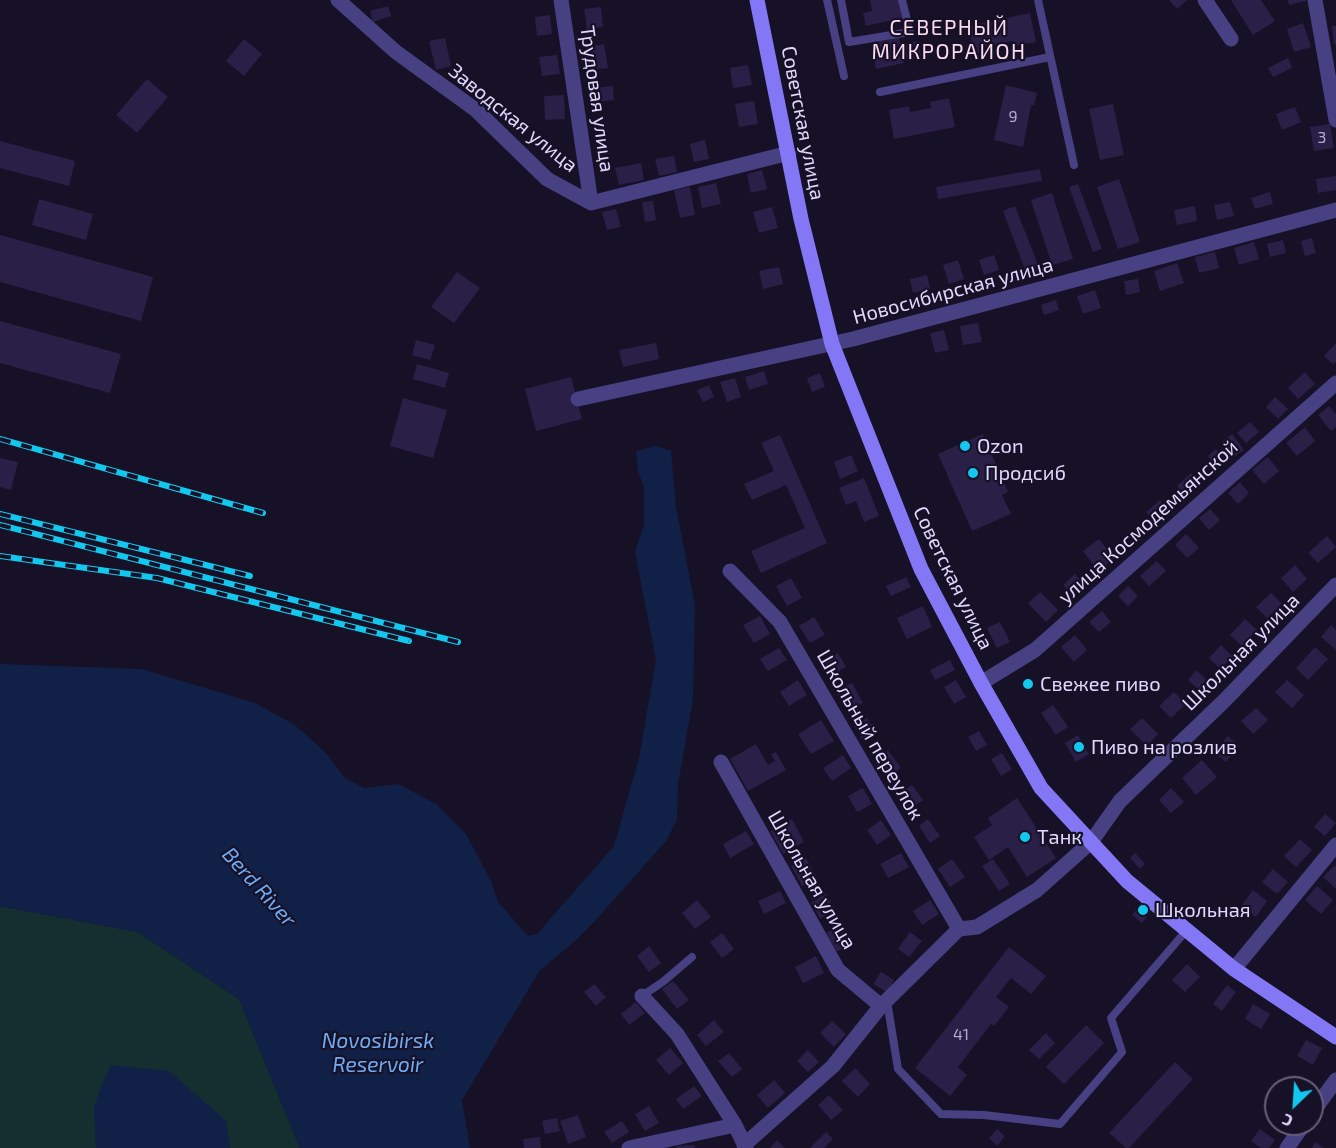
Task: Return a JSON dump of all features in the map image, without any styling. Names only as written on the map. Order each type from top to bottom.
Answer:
[{"type":"main road","name":"Советская улица","points":[[757,0],[801,219],[832,344],[921,569],[981,682],[1041,788],[1127,881],[1186,932],[1234,969],[1336,1037]]},
{"type":"street","name":"Заводская улица","points":[[338,0],[396,52],[476,110],[548,179],[591,203]]},
{"type":"street","name":"Трудовая улица","points":[[561,0],[591,203]]},
{"type":"street","points":[[1205,0],[1231,39]]},
{"type":"street","points":[[1315,0],[1336,120]]},
{"type":"street","points":[[591,203],[789,153]]},
{"type":"street","name":"Новосибирская улица","points":[[578,399],[832,344],[1336,210]]},
{"type":"street","name":"улица Космодемьянской","points":[[981,682],[1035,650],[1336,383]]},
{"type":"street","name":"Школьный переулок","points":[[730,571],[780,622],[959,929]]},
{"type":"street","name":"Школьная улица","points":[[745,1147],[833,1066],[884,1003],[959,929],[977,927],[1037,890],[1091,842],[1120,801],[1225,700],[1336,585]]},
{"type":"street","name":"Школьная улица","points":[[721,762],[838,970],[884,1003]]},
{"type":"street","points":[[1234,969],[1336,845]]},
{"type":"street","points":[[642,996],[677,1034],[735,1125],[745,1147]]},
{"type":"street","points":[[1324,1096],[1336,1080]]},
{"type":"street","points":[[629,1148],[735,1125]]},
{"type":"lane","points":[[827,0],[844,76]]},
{"type":"lane","points":[[841,0],[849,42],[910,32],[902,0]]},
{"type":"lane","points":[[1038,0],[1074,165]]},
{"type":"lane","points":[[880,92],[1050,57]]},
{"type":"lane","points":[[884,1003],[898,1069],[941,1114],[984,1114],[1059,1124],[1122,1052],[1111,1018],[1186,932]]},
{"type":"lane","points":[[642,996],[692,957]]},
{"type":"green space","points":[[0,906],[138,932],[239,999],[300,1148],[0,1148]]},
{"type":"water","points":[[655,446],[671,451],[676,507],[695,605],[693,699],[678,784],[677,820],[666,841],[594,922],[540,970],[462,1100],[470,1148],[300,1148],[239,999],[138,932],[0,906],[0,664],[142,669],[255,703],[295,725],[327,754],[345,778],[364,788],[398,784],[436,804],[466,834],[491,881],[498,902],[528,936],[537,934],[614,846],[639,758],[656,660],[635,552],[644,525],[644,486],[638,472],[636,451]]},
{"type":"water","points":[[110,1065],[169,1071],[226,1121],[230,1148],[96,1148],[94,1106]]},
{"type":"building","points":[[870,0],[899,0],[903,18],[866,26],[863,13],[872,11]]},
{"type":"building","points":[[1169,0],[1187,0],[1177,9]]},
{"type":"building","points":[[1231,0],[1261,0],[1275,21],[1253,35]]},
{"type":"building","points":[[1288,0],[1306,0],[1306,1],[1289,5]]},
{"type":"building","points":[[388,6],[391,16],[373,22],[370,11]]},
{"type":"building","points":[[601,7],[603,27],[587,29],[584,9]]},
{"type":"building","points":[[1030,13],[1036,42],[1015,46],[1013,41],[992,45],[993,50],[974,54],[968,26]]},
{"type":"building","points":[[550,15],[552,34],[537,36],[535,17]]},
{"type":"building","points":[[1303,23],[1311,47],[1294,52],[1287,29]]},
{"type":"building","points":[[1332,26],[1336,26],[1336,44],[1334,44]]},
{"type":"building","points":[[445,38],[451,66],[436,70],[429,41]]},
{"type":"building","points":[[899,38],[904,63],[876,69],[872,43]]},
{"type":"building","points":[[244,39],[262,54],[244,76],[226,61]]},
{"type":"building","points":[[918,41],[921,57],[907,60],[903,44]]},
{"type":"building","points":[[604,44],[608,68],[591,70],[588,47]]},
{"type":"building","points":[[557,55],[560,74],[542,76],[539,57]]},
{"type":"building","points":[[1288,58],[1292,68],[1273,77],[1268,68]]},
{"type":"building","points":[[748,65],[752,85],[733,88],[730,68]]},
{"type":"building","points":[[147,79],[168,97],[137,133],[116,115]]},
{"type":"building","points":[[1006,85],[1037,93],[1034,105],[1031,105],[1023,147],[994,140]]},
{"type":"building","points":[[613,86],[614,100],[594,102],[593,88]]},
{"type":"building","points":[[564,95],[565,119],[545,120],[544,96]]},
{"type":"building","points":[[949,98],[955,127],[894,139],[889,110],[909,106],[910,112],[931,108],[930,102]]},
{"type":"building","points":[[754,101],[758,124],[739,127],[735,104]]},
{"type":"building","points":[[1113,104],[1124,155],[1100,160],[1089,109]]},
{"type":"building","points":[[1295,107],[1301,122],[1282,130],[1276,114]]},
{"type":"building","points":[[1330,124],[1334,148],[1314,151],[1310,127]]},
{"type":"building","points":[[705,140],[709,159],[694,162],[690,144]]},
{"type":"building","points":[[0,141],[75,161],[69,186],[0,168]]},
{"type":"building","points":[[674,156],[677,172],[659,176],[655,159]]},
{"type":"building","points":[[641,163],[644,180],[619,185],[615,168]]},
{"type":"building","points":[[1040,169],[1042,181],[938,199],[936,187]]},
{"type":"building","points":[[762,170],[767,189],[751,193],[747,174]]},
{"type":"building","points":[[1336,176],[1336,190],[1318,193],[1316,179]]},
{"type":"building","points":[[1119,179],[1140,242],[1118,249],[1097,187]]},
{"type":"building","points":[[716,183],[721,204],[702,208],[698,187]]},
{"type":"building","points":[[1078,184],[1102,249],[1093,252],[1069,187]]},
{"type":"building","points":[[690,187],[695,215],[680,218],[674,190]]},
{"type":"building","points":[[1270,192],[1273,204],[1255,209],[1251,198]]},
{"type":"building","points":[[1052,193],[1073,259],[1052,265],[1031,200]]},
{"type":"building","points":[[39,199],[93,214],[86,240],[32,225]]},
{"type":"building","points":[[653,201],[656,220],[645,222],[642,202]]},
{"type":"building","points":[[1230,202],[1234,216],[1217,220],[1214,205]]},
{"type":"building","points":[[1015,206],[1040,270],[1027,275],[1003,211]]},
{"type":"building","points":[[1195,206],[1197,221],[1177,225],[1174,210]]},
{"type":"building","points":[[772,207],[778,228],[759,233],[753,212]]},
{"type":"building","points":[[616,209],[621,227],[607,230],[602,212]]},
{"type":"building","points":[[0,235],[153,277],[141,321],[0,282]]},
{"type":"building","points":[[1312,238],[1316,253],[1305,256],[1301,241]]},
{"type":"building","points":[[1283,240],[1286,253],[1270,257],[1267,244]]},
{"type":"building","points":[[1254,242],[1259,259],[1239,265],[1234,248]]},
{"type":"building","points":[[1215,252],[1219,268],[1199,273],[1195,257]]},
{"type":"building","points":[[994,255],[999,270],[984,275],[979,260]]},
{"type":"building","points":[[958,260],[964,279],[949,284],[943,265]]},
{"type":"building","points":[[1177,263],[1184,283],[1160,291],[1154,271]]},
{"type":"building","points":[[779,267],[783,284],[763,289],[759,271]]},
{"type":"building","points":[[457,272],[480,288],[454,323],[431,307]]},
{"type":"building","points":[[927,275],[930,289],[913,293],[910,279]]},
{"type":"building","points":[[1138,279],[1140,292],[1126,295],[1124,281]]},
{"type":"building","points":[[1095,290],[1101,308],[1083,314],[1077,296]]},
{"type":"building","points":[[1056,300],[1059,310],[1044,315],[1041,305]]},
{"type":"building","points":[[0,321],[121,354],[110,393],[0,363]]},
{"type":"building","points":[[978,323],[982,342],[963,345],[960,326]]},
{"type":"building","points":[[944,330],[949,350],[935,353],[930,333]]},
{"type":"building","points":[[416,340],[435,345],[430,360],[412,355]]},
{"type":"building","points":[[656,343],[659,359],[623,367],[619,350]]},
{"type":"building","points":[[1336,343],[1336,362],[1333,364],[1324,356]]},
{"type":"building","points":[[417,364],[449,373],[445,388],[413,379]]},
{"type":"building","points":[[764,371],[768,384],[749,390],[745,377]]},
{"type":"building","points":[[1305,372],[1315,384],[1298,399],[1288,388]]},
{"type":"building","points":[[820,373],[825,387],[812,392],[807,378]]},
{"type":"building","points":[[571,377],[582,419],[536,431],[525,389]]},
{"type":"building","points":[[735,378],[741,397],[727,402],[720,382]]},
{"type":"building","points":[[709,385],[714,397],[703,402],[697,390]]},
{"type":"building","points":[[1275,397],[1288,409],[1278,419],[1266,407]]},
{"type":"building","points":[[403,398],[447,410],[433,458],[390,446]]},
{"type":"building","points":[[1329,406],[1336,414],[1336,427],[1331,431],[1318,415]]},
{"type":"building","points":[[1250,422],[1259,432],[1246,443],[1237,433]]},
{"type":"building","points":[[1305,427],[1315,441],[1297,456],[1286,443]]},
{"type":"building","name":"Продсиб","points":[[983,434],[1008,492],[1002,495],[1011,514],[972,531],[938,454]]},
{"type":"building","points":[[1232,434],[1244,450],[1234,457],[1222,442]]},
{"type":"building","points":[[780,435],[827,543],[761,573],[751,551],[805,528],[786,485],[752,500],[744,484],[774,471],[761,443]]},
{"type":"building","points":[[1216,449],[1227,462],[1218,469],[1208,456]]},
{"type":"building","points":[[851,455],[858,471],[840,479],[834,462]]},
{"type":"building","points":[[1268,457],[1279,471],[1264,484],[1252,470]]},
{"type":"building","points":[[0,458],[18,462],[11,490],[0,487]]},
{"type":"building","points":[[1191,473],[1200,483],[1186,496],[1177,486]]},
{"type":"building","points":[[864,478],[879,516],[864,522],[856,501],[846,505],[839,488]]},
{"type":"building","points":[[1240,482],[1249,493],[1238,504],[1228,493]]},
{"type":"building","points":[[1160,500],[1170,512],[1156,524],[1146,512]]},
{"type":"building","points":[[1210,509],[1220,520],[1209,530],[1199,518]]},
{"type":"building","points":[[1186,534],[1199,548],[1187,558],[1175,545]]},
{"type":"building","points":[[1327,536],[1336,547],[1318,563],[1308,553]]},
{"type":"building","points":[[1099,539],[1114,559],[1098,571],[1083,551]]},
{"type":"building","points":[[1157,561],[1166,571],[1149,586],[1140,576]]},
{"type":"building","points":[[1295,565],[1307,579],[1293,592],[1281,578]]},
{"type":"building","points":[[1075,574],[1085,586],[1073,596],[1063,585]]},
{"type":"building","points":[[906,577],[911,587],[891,596],[886,586]]},
{"type":"building","points":[[791,578],[802,598],[787,606],[776,586]]},
{"type":"building","points":[[1128,586],[1138,596],[1128,606],[1118,596]]},
{"type":"building","points":[[1040,592],[1058,610],[1046,622],[1028,603]]},
{"type":"building","points":[[1271,593],[1282,604],[1267,618],[1256,607]]},
{"type":"building","points":[[923,606],[932,627],[907,639],[897,618]]},
{"type":"building","points":[[1102,611],[1111,622],[1099,632],[1089,622]]},
{"type":"building","points":[[760,616],[770,634],[754,643],[743,625]]},
{"type":"building","points":[[814,617],[825,635],[810,643],[799,626]]},
{"type":"building","points":[[1245,619],[1257,630],[1242,646],[1230,635]]},
{"type":"building","points":[[1000,622],[1010,642],[997,648],[987,628]]},
{"type":"building","points":[[1331,625],[1336,630],[1336,650],[1321,637]]},
{"type":"building","points":[[1075,635],[1087,650],[1074,662],[1061,647]]},
{"type":"building","points":[[1221,645],[1233,657],[1220,669],[1209,658]]},
{"type":"building","points":[[1315,647],[1328,659],[1308,680],[1296,668]]},
{"type":"building","points":[[779,648],[787,660],[768,671],[760,659]]},
{"type":"building","points":[[838,653],[846,667],[829,677],[821,663]]},
{"type":"building","points":[[950,660],[955,670],[935,680],[930,670]]},
{"type":"building","points":[[1196,670],[1209,682],[1200,691],[1188,680]]},
{"type":"building","points":[[798,680],[807,695],[789,706],[780,692]]},
{"type":"building","points":[[956,680],[966,697],[954,704],[944,687]]},
{"type":"building","points":[[1287,680],[1304,695],[1292,708],[1275,692]]},
{"type":"building","points":[[852,683],[863,703],[847,711],[836,691]]},
{"type":"building","points":[[1174,692],[1186,704],[1171,718],[1159,706]]},
{"type":"building","points":[[1053,705],[1068,727],[1056,735],[1041,713]]},
{"type":"building","points":[[1256,708],[1268,720],[1253,734],[1241,721]]},
{"type":"building","points":[[867,718],[877,733],[864,742],[854,726]]},
{"type":"building","points":[[1142,718],[1158,734],[1147,746],[1130,729]]},
{"type":"building","points":[[821,720],[834,741],[811,754],[798,734]]},
{"type":"building","points":[[979,731],[987,745],[976,751],[968,737]]},
{"type":"building","points":[[1078,735],[1089,754],[1076,762],[1065,743]]},
{"type":"building","points":[[1228,736],[1239,746],[1226,762],[1214,752]]},
{"type":"building","points":[[756,744],[768,765],[775,761],[771,754],[776,752],[786,770],[748,791],[730,759]]},
{"type":"building","points":[[888,750],[901,768],[888,777],[876,759]]},
{"type":"building","points":[[1002,753],[1012,769],[1001,776],[991,759]]},
{"type":"building","points":[[843,755],[851,768],[832,781],[823,768]]},
{"type":"building","points":[[1202,760],[1217,777],[1196,795],[1182,778]]},
{"type":"building","points":[[912,785],[923,800],[907,811],[897,796]]},
{"type":"building","points":[[863,788],[872,804],[857,812],[848,796]]},
{"type":"building","points":[[1171,788],[1184,802],[1171,813],[1159,800]]},
{"type":"building","points":[[1017,798],[1056,858],[1027,877],[1008,847],[989,860],[974,837],[992,825],[988,818]]},
{"type":"building","points":[[1325,814],[1336,823],[1325,836],[1314,827]]},
{"type":"building","points":[[792,819],[804,842],[783,854],[770,831]]},
{"type":"building","points":[[928,819],[940,836],[930,843],[919,826]]},
{"type":"building","points":[[881,820],[891,835],[877,845],[867,830]]},
{"type":"building","points":[[746,831],[754,844],[730,858],[723,844]]},
{"type":"building","points":[[1300,839],[1312,850],[1296,867],[1284,856]]},
{"type":"building","points":[[901,853],[909,867],[888,878],[880,864]]},
{"type":"building","points":[[1135,853],[1145,864],[1140,869],[1130,858]]},
{"type":"building","points":[[806,858],[817,878],[802,886],[791,866]]},
{"type":"building","points":[[952,859],[965,877],[950,887],[938,869]]},
{"type":"building","points":[[993,859],[1010,884],[999,891],[982,866]]},
{"type":"building","points":[[1335,865],[1336,867],[1336,889],[1323,877]]},
{"type":"building","points":[[1273,869],[1288,882],[1277,894],[1262,882]]},
{"type":"building","points":[[1317,886],[1333,900],[1321,914],[1305,900]]},
{"type":"building","points":[[1253,890],[1267,901],[1256,917],[1241,906]]},
{"type":"building","points":[[780,891],[786,903],[764,914],[758,901]]},
{"type":"building","points":[[826,894],[835,910],[820,919],[811,903]]},
{"type":"building","points":[[697,900],[711,917],[695,929],[682,913]]},
{"type":"building","points":[[930,900],[939,914],[922,925],[913,911]]},
{"type":"building","points":[[1137,909],[1147,917],[1142,923],[1132,915]]},
{"type":"building","points":[[840,925],[851,943],[837,952],[826,933]]},
{"type":"building","points":[[910,932],[922,941],[909,957],[898,949]]},
{"type":"building","points":[[722,933],[734,949],[722,958],[710,942]]},
{"type":"building","points":[[649,946],[661,963],[649,972],[637,956]]},
{"type":"building","points":[[1009,947],[1046,976],[1031,994],[1011,978],[996,997],[1009,1007],[994,1026],[991,1024],[958,1067],[967,1075],[950,1096],[915,1068]]},
{"type":"building","points":[[816,956],[824,973],[803,983],[795,967]]},
{"type":"building","points":[[1187,964],[1200,977],[1185,992],[1172,980]]},
{"type":"building","points":[[881,972],[894,980],[887,992],[873,984]]},
{"type":"building","points":[[673,981],[689,1000],[677,1009],[662,989]]},
{"type":"building","points":[[594,984],[606,997],[596,1006],[584,992]]},
{"type":"building","points":[[1227,985],[1236,992],[1222,1011],[1213,1004]]},
{"type":"building","points":[[636,1002],[645,1013],[629,1025],[621,1014]]},
{"type":"building","points":[[1253,1004],[1270,1014],[1261,1029],[1245,1019]]},
{"type":"building","points":[[714,1020],[724,1032],[706,1046],[697,1035]]},
{"type":"building","points":[[832,1021],[846,1034],[834,1047],[820,1033]]},
{"type":"building","points":[[1086,1025],[1104,1043],[1064,1084],[1046,1067]]},
{"type":"building","points":[[1046,1033],[1055,1043],[1039,1059],[1029,1050]]},
{"type":"building","points":[[1306,1040],[1322,1048],[1313,1065],[1297,1056]]},
{"type":"building","points":[[670,1048],[683,1063],[669,1075],[656,1060]]},
{"type":"building","points":[[808,1050],[819,1062],[808,1072],[797,1061]]},
{"type":"building","points":[[729,1053],[742,1069],[732,1077],[718,1061]]},
{"type":"building","points":[[1175,1062],[1193,1079],[1129,1148],[1126,1148],[1109,1133]]},
{"type":"building","points":[[855,1068],[870,1084],[858,1097],[842,1081]]},
{"type":"building","points":[[774,1080],[785,1093],[768,1108],[757,1095]]},
{"type":"building","points":[[694,1086],[702,1096],[683,1109],[676,1099]]},
{"type":"building","points":[[829,1095],[843,1110],[831,1120],[818,1105]]},
{"type":"building","points":[[649,1106],[659,1123],[645,1131],[635,1114]]},
{"type":"building","points":[[578,1115],[586,1137],[568,1144],[560,1121]]},
{"type":"building","points":[[557,1118],[560,1131],[545,1134],[542,1121]]},
{"type":"building","points":[[622,1121],[629,1132],[612,1143],[604,1132]]},
{"type":"building","points":[[997,1129],[1005,1136],[997,1146],[989,1138]]},
{"type":"building","points":[[1260,1129],[1264,1132],[1264,1136],[1270,1136],[1275,1140],[1269,1148],[1261,1148],[1251,1141]]},
{"type":"building","points":[[826,1132],[833,1139],[824,1148],[810,1148]]},
{"type":"building","points":[[540,1137],[541,1148],[524,1148],[523,1139]]},
{"type":"building","points":[[777,1140],[785,1148],[770,1148]]},
{"type":"building","points":[[1315,1142],[1324,1148],[1312,1148]]},
{"type":"building","points":[[694,1145],[695,1148],[677,1148],[676,1146]]},
{"type":"railway","points":[[0,439],[263,513]]},
{"type":"railway","points":[[0,514],[250,576]]},
{"type":"railway","points":[[0,525],[458,642]]},
{"type":"railway","points":[[0,556],[157,578],[409,641]]},
{"type":"place","name":"Ozon","points":[[965,446]]},
{"type":"place","name":"Продсиб","points":[[973,473]]},
{"type":"place","name":"Свежее пиво","points":[[1028,684]]},
{"type":"place","name":"Пиво на розлив","points":[[1079,747]]},
{"type":"place","name":"Танк","points":[[1025,837]]},
{"type":"place","name":"Школьная","points":[[1143,910]]},
{"type":"district","name":"СЕВЕРНЫЙ МИКРОРАЙОН","points":[[949,40]]},
{"type":"water label","name":"Berd River","points":[[259,887]]},
{"type":"water label","name":"Novosibirsk Reservoir","points":[[378,1053]]}]
